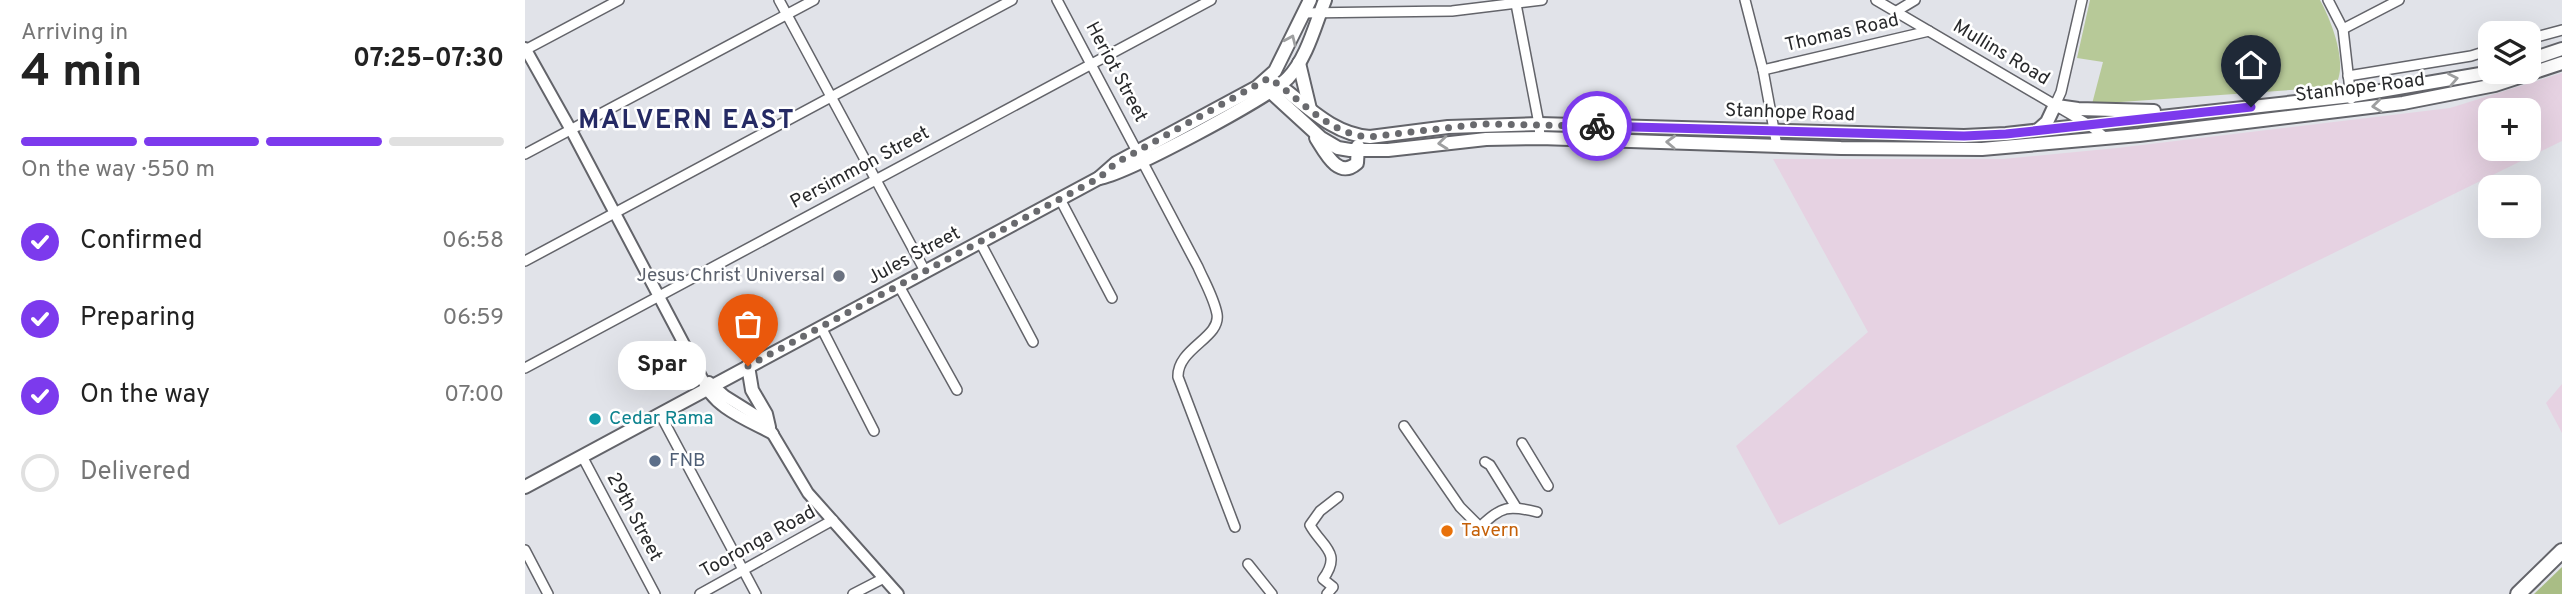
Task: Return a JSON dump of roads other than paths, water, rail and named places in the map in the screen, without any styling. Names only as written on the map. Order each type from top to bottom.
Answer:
[{"type":"main road","points":[[1270,85],[1310,0]]},
{"type":"main road","points":[[1270,85],[1290,76],[1299,63],[1325,0]]},
{"type":"main road","points":[[2541,56],[2562,49]]},
{"type":"main road","points":[[1299,63],[1310,108]]},
{"type":"main road","name":"Stanhope Road","points":[[1355,136],[1370,137],[1479,124],[1539,124],[1964,136],[2201,113],[2439,97],[2495,85],[2562,63]]},
{"type":"main road","name":"Stanhope Road","points":[[1270,85],[1321,138],[1338,148],[1359,151],[1477,140],[1540,138],[1777,146],[1982,149],[2106,138],[2352,102],[2478,75]]},
{"type":"main road","points":[[1270,85],[1310,108],[1343,132],[1355,136],[1359,160],[1350,169],[1340,168],[1331,160],[1308,127]]},
{"type":"main road","name":"Jules Street","points":[[525,487],[708,385],[1099,178],[1116,163],[1140,156],[1270,85]]},
{"type":"main road","points":[[2038,130],[2047,122],[2056,106],[2201,113]]},
{"type":"main road","points":[[1477,140],[1479,124]]},
{"type":"main road","points":[[1715,144],[1716,130]]},
{"type":"main road","points":[[748,366],[752,390],[766,414],[771,430]]},
{"type":"main road","points":[[2518,594],[2562,551]]},
{"type":"street","points":[[619,0],[525,49],[708,385],[759,416],[771,430],[800,482],[898,594]]},
{"type":"street","points":[[779,0],[925,271]]},
{"type":"street","points":[[525,155],[814,0]]},
{"type":"street","points":[[525,261],[1012,0]]},
{"type":"street","name":"Heriot Street","points":[[1058,0],[1198,267],[1217,313],[1214,326],[1181,359],[1178,377],[1235,527]]},
{"type":"street","name":"Persimmon Street","points":[[525,368],[1211,0]]},
{"type":"street","points":[[1303,13],[1452,11],[1498,3],[1516,4],[1542,0]]},
{"type":"street","points":[[1745,0],[1763,70],[1777,146]]},
{"type":"street","name":"Mullins Road","points":[[1876,0],[2089,125],[2106,138]]},
{"type":"street","points":[[1895,12],[1915,0]]},
{"type":"street","points":[[2056,106],[2082,0]]},
{"type":"street","points":[[2328,0],[2343,29],[2352,102]]},
{"type":"street","points":[[2343,29],[2399,0]]},
{"type":"street","points":[[1516,4],[1540,138]]},
{"type":"street","name":"Thomas Road","points":[[1763,70],[1929,30]]},
{"type":"street","points":[[2541,36],[2562,30]]},
{"type":"street","name":"Stanhope Road","points":[[2348,76],[2478,54]]},
{"type":"street","points":[[1060,199],[1112,298]]},
{"type":"street","points":[[980,242],[1033,342]]},
{"type":"street","points":[[899,286],[957,390]]},
{"type":"street","points":[[821,327],[874,431]]},
{"type":"street","points":[[660,414],[756,594]]},
{"type":"street","points":[[1404,426],[1460,507],[1480,527],[1491,516],[1507,507],[1537,512]]},
{"type":"street","points":[[1522,443],[1548,486]]},
{"type":"street","name":"29th Street","points":[[582,456],[655,594]]},
{"type":"street","points":[[1485,462],[1490,465],[1516,507]]},
{"type":"street","points":[[1327,594],[1333,587],[1323,579],[1330,570],[1330,552],[1310,525],[1320,511],[1338,497]]},
{"type":"street","name":"Tooronga Road","points":[[700,594],[833,520]]},
{"type":"street","points":[[525,550],[548,594]]},
{"type":"street","points":[[1248,564],[1272,594]]},
{"type":"street","points":[[853,594],[884,578]]},
{"type":"place","name":"Jesus Christ Universal","points":[[839,276]]},
{"type":"place","name":"Spar","points":[[748,366]]},
{"type":"place","name":"Cedar Rama","points":[[595,419]]},
{"type":"place","name":"FNB","points":[[655,461]]},
{"type":"place","name":"Tavern","points":[[1447,531]]},
{"type":"district","name":"MALVERN EAST","points":[[687,121]]}]
